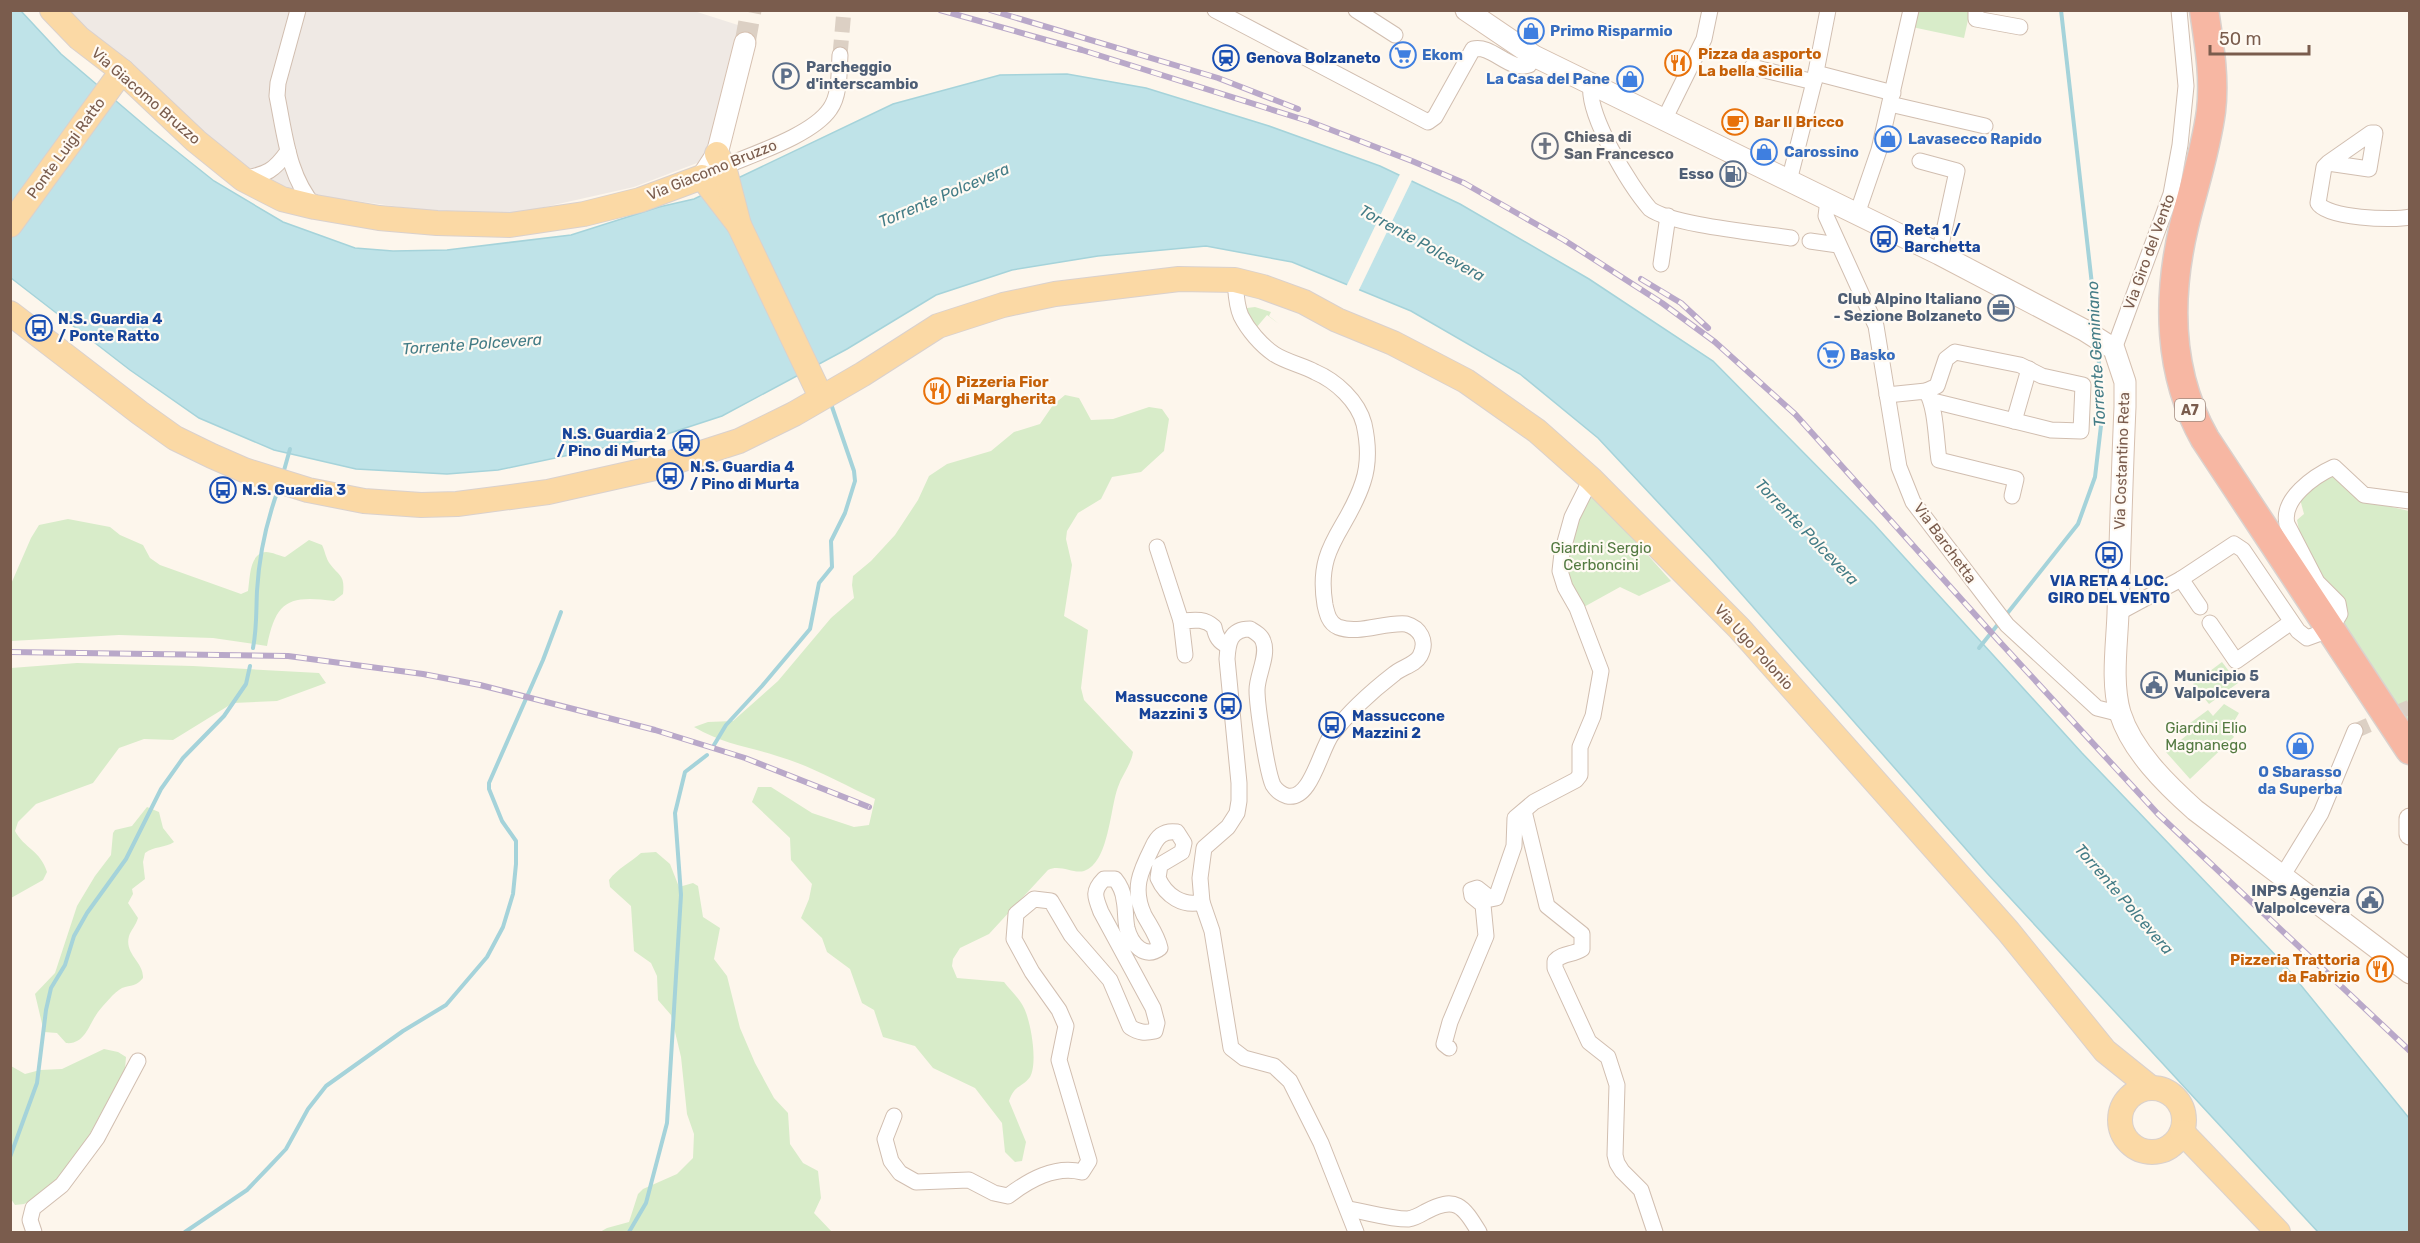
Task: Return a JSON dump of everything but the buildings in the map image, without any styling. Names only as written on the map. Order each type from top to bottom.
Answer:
[{"type":"highway","name":"A7","points":[[2204,10],[2212,83],[2211,111],[2198,179],[2184,228],[2175,287],[2174,342],[2185,397],[2205,439],[2409,750]]},
{"type":"main road","name":"Via Giacomo Bruzzo","points":[[52,10],[115,80],[243,179],[282,199],[379,218],[436,223],[510,225],[584,214],[707,185]]},
{"type":"main road","points":[[1466,10],[1534,56],[1665,118],[1939,254],[2112,347]]},
{"type":"main road","points":[[739,225],[707,185],[720,160],[745,43]]},
{"type":"main road","name":"Ponte Luigi Ratto","points":[[10,225],[115,80]]},
{"type":"main road","points":[[720,160],[739,225],[816,387]]},
{"type":"main road","name":"Via Ugo Polonio","points":[[10,312],[175,438],[244,470],[308,490],[364,501],[421,505],[457,504],[548,492],[656,468],[739,441],[786,418],[816,387],[938,326],[1003,305],[1114,285],[1179,279],[1235,280],[1263,287],[1304,302],[1337,321],[1393,343],[1479,389],[1537,431],[1591,479],[1739,628],[2008,931],[2105,1051],[2151,1088],[2171,1094],[2178,1101],[2183,1111],[2184,1121],[2175,1140],[2159,1151],[2148,1152],[2130,1143],[2121,1125],[2124,1105],[2105,1051]]},
{"type":"main road","name":"Via Costantino Reta","points":[[2112,347],[2125,382],[2116,673],[2117,700],[2129,732],[2150,763],[2174,791],[2195,810],[2409,973]]},
{"type":"main road","points":[[2409,819],[2409,834]]},
{"type":"main road","points":[[2124,1105],[2132,1096],[2151,1088]]},
{"type":"main road","name":"Via Ugo Polonio","points":[[2175,1140],[2210,1160],[2278,1233]]},
{"type":"street","points":[[298,10],[277,90],[293,173],[303,194],[315,207]]},
{"type":"street","points":[[1215,10],[1428,122],[1435,117],[1473,49],[1480,48],[1521,66],[1529,65],[1534,56]]},
{"type":"street","points":[[1665,118],[1704,39],[1710,10]]},
{"type":"street","points":[[1789,181],[1815,77],[1828,10]]},
{"type":"street","points":[[1857,214],[1880,150],[1911,10]]},
{"type":"street","points":[[1976,10],[1976,19],[2020,27]]},
{"type":"street","name":"Via Giro del Vento","points":[[2112,347],[2171,194],[2180,145],[2186,86],[2179,10]]},
{"type":"street","points":[[1365,13],[1395,35]]},
{"type":"street","name":"Via Giacomo Bruzzo","points":[[720,160],[792,137],[812,125],[830,109],[838,86],[840,55]]},
{"type":"street","points":[[1752,67],[1815,77],[1985,126]]},
{"type":"street","points":[[1592,84],[1591,101],[1608,144],[1646,204],[1654,212],[1791,237]]},
{"type":"street","points":[[243,179],[269,172],[277,167],[288,151]]},
{"type":"street","points":[[1920,161],[1957,171],[1939,254]]},
{"type":"street","points":[[2328,163],[2323,170],[2318,199],[2323,209],[2387,220],[2409,217]]},
{"type":"street","name":"Via Barchetta","points":[[1828,200],[1826,216],[1876,326],[1899,466],[1914,502],[2007,625],[2097,708],[2121,714]]},
{"type":"street","points":[[1661,264],[1668,216]]},
{"type":"street","points":[[1810,241],[1838,245]]},
{"type":"street","points":[[1235,280],[1241,315],[1265,347],[1276,355],[1317,372],[1337,385],[1354,404],[1364,423],[1367,462],[1363,483],[1326,556],[1322,570],[1323,593],[1330,620],[1339,628],[1348,630],[1406,624],[1420,633],[1423,644],[1417,660],[1396,672],[1371,693],[1331,735],[1304,791],[1294,796],[1277,791],[1269,771],[1257,689],[1263,640],[1254,631],[1244,629],[1234,633],[1229,640],[1227,659],[1239,801],[1237,813],[1228,827],[1204,848],[1200,878],[1202,902],[1212,931],[1231,1048],[1244,1058],[1274,1066],[1290,1081],[1321,1143],[1356,1233]]},
{"type":"street","points":[[1887,395],[1930,396],[2051,430],[2081,431],[2083,386],[2042,376],[2020,365],[1955,352],[1946,359],[1937,386],[1930,396],[1939,460],[2016,479],[2012,496]]},
{"type":"street","points":[[2014,421],[2028,369]]},
{"type":"street","points":[[1479,389],[1478,402],[1518,430]]},
{"type":"street","points":[[2337,619],[2340,614],[2338,603],[2317,582],[2287,524],[2287,511],[2292,497],[2334,467],[2364,495],[2409,501]]},
{"type":"street","points":[[1449,1048],[1444,1044],[1450,1023],[1486,936],[1483,904],[1472,896],[1471,890],[1477,888],[1491,899],[1498,896],[1514,846],[1515,818],[1534,802],[1576,780],[1580,775],[1580,747],[1593,716],[1601,671],[1560,571],[1562,553],[1572,517],[1591,479]]},
{"type":"street","points":[[2118,613],[2181,579],[2234,544],[2243,550],[2290,623],[2302,636],[2307,638],[2318,634]]},
{"type":"street","points":[[1157,547],[1181,621],[1185,655]]},
{"type":"street","points":[[2181,579],[2200,608]]},
{"type":"street","points":[[1181,621],[1197,619],[1208,621],[1214,627],[1215,635],[1221,643],[1228,646]]},
{"type":"street","points":[[2210,623],[2235,661],[2290,623]]},
{"type":"street","points":[[2283,876],[2321,813],[2355,731]]},
{"type":"street","points":[[1524,811],[1547,906],[1582,934],[1582,949],[1576,953],[1559,957],[1555,961],[1555,968],[1589,1042],[1608,1057],[1617,1084],[1615,1155],[1617,1163],[1641,1190],[1655,1233]]},
{"type":"street","points":[[894,1116],[885,1139],[891,1161],[900,1173],[916,1182],[969,1180],[994,1193],[1008,1196],[1022,1185],[1050,1172],[1072,1169],[1082,1172],[1089,1161],[1059,1060],[1066,1026],[1059,1010],[1032,972],[1014,939],[1016,915],[1034,899],[1051,901],[1071,935],[1110,980],[1130,1027],[1137,1032],[1146,1032],[1155,1031],[1157,1023],[1153,1008],[1101,912],[1095,896],[1097,886],[1104,879],[1115,879],[1124,899],[1127,929],[1137,947],[1144,952],[1154,953],[1160,948],[1158,938],[1144,914],[1137,891],[1139,873],[1159,836],[1168,832],[1177,832],[1183,839],[1184,848],[1179,855],[1160,865],[1158,878],[1172,896],[1193,905],[1202,902]]},
{"type":"street","points":[[34,1233],[30,1220],[33,1208],[62,1185],[97,1138],[138,1061]]},
{"type":"street","points":[[1348,1209],[1413,1219],[1443,1203],[1455,1203],[1462,1208],[1479,1233]]},
{"type":"shaded area","points":[[691,10],[741,26],[705,160],[634,187],[509,215],[422,210],[321,196],[285,186],[249,168],[199,136],[63,11]]},
{"type":"green space","points":[[1916,11],[1970,11],[1964,38],[1912,27]]},
{"type":"green space","points":[[1255,307],[1271,312],[1269,316],[1279,324],[1267,315],[1256,328],[1245,311],[1247,308]]},
{"type":"green space","points":[[1065,395],[1079,398],[1091,420],[1113,419],[1149,407],[1162,409],[1169,419],[1164,451],[1141,472],[1112,477],[1101,499],[1078,513],[1067,531],[1066,539],[1072,565],[1064,616],[1088,630],[1081,688],[1084,700],[1133,752],[1115,796],[1104,846],[1092,866],[1084,871],[1057,868],[1048,870],[989,934],[960,948],[953,959],[952,966],[957,978],[1004,982],[1020,1001],[1027,1014],[1033,1042],[1032,1071],[1030,1077],[1016,1089],[1009,1101],[1026,1142],[1022,1161],[1015,1162],[1005,1152],[1002,1123],[975,1088],[933,1068],[915,1046],[883,1037],[874,1010],[862,1003],[850,969],[827,952],[822,938],[801,918],[812,884],[791,860],[790,838],[752,802],[758,787],[771,787],[812,813],[854,827],[869,825],[875,799],[802,765],[725,741],[694,727],[708,722],[733,721],[778,681],[831,618],[854,598],[853,576],[871,561],[895,535],[918,500],[929,476],[947,464],[991,451],[1014,432],[1040,424],[1053,405]]},
{"type":"green space","points":[[2332,471],[2366,501],[2409,511],[2409,734],[2340,626],[2323,581],[2299,530],[2297,520],[2304,514],[2300,499]]},
{"type":"green space","name":"Giardini Sergio Cerboncini","points":[[1589,495],[1594,495],[1671,581],[1639,596],[1620,587],[1582,608],[1567,585],[1567,544]]},
{"type":"green space","points":[[68,519],[110,527],[120,535],[143,545],[150,558],[160,565],[241,594],[248,591],[251,567],[260,553],[268,552],[285,557],[309,540],[322,545],[329,562],[342,580],[343,594],[334,601],[305,599],[287,604],[275,619],[267,646],[213,638],[119,635],[11,641],[11,584],[31,538],[39,525]]},
{"type":"green space","points":[[2222,662],[2238,683],[2209,704],[2193,684]]},
{"type":"green space","points":[[77,663],[319,673],[326,683],[277,701],[233,703],[173,740],[144,739],[119,748],[93,783],[36,804],[18,822],[15,831],[41,859],[47,872],[43,880],[11,898],[11,668]]},
{"type":"green space","name":"Giardini Elio Magnanego","points":[[2224,704],[2239,713],[2229,730],[2234,737],[2190,779],[2166,752],[2187,735],[2182,729],[2208,710],[2213,716]]},
{"type":"green space","points":[[147,807],[159,812],[163,828],[174,842],[145,853],[143,862],[145,879],[132,889],[133,894],[128,903],[138,918],[129,936],[129,948],[141,967],[143,978],[136,984],[116,992],[98,1012],[86,1033],[78,1041],[66,1043],[57,1033],[44,1032],[35,994],[55,973],[77,906],[111,855],[113,833],[115,830],[132,826]]},
{"type":"green space","points":[[656,852],[670,864],[679,887],[693,883],[698,886],[703,917],[720,928],[714,959],[727,976],[740,1028],[755,1063],[774,1098],[788,1113],[790,1144],[803,1163],[818,1171],[821,1198],[814,1213],[832,1232],[600,1232],[629,1222],[638,1194],[643,1189],[677,1174],[693,1158],[694,1134],[687,1114],[681,1057],[671,1015],[658,1000],[657,976],[651,963],[634,951],[631,906],[610,887],[609,880],[641,853]]},
{"type":"green space","points":[[104,1049],[118,1052],[126,1057],[125,1069],[86,1141],[48,1192],[24,1204],[15,1205],[11,1199],[11,1066],[25,1074],[40,1070],[62,1069]]},
{"type":"water","name":"Torrente Polcevera","points":[[10,11],[21,11],[61,54],[214,181],[283,222],[355,248],[393,251],[447,250],[571,235],[659,207],[694,199],[893,104],[1000,75],[1067,74],[1146,88],[1269,126],[1380,166],[1460,204],[1589,279],[1713,361],[1874,524],[2082,753],[2282,962],[2409,1118],[2409,1232],[2318,1232],[1987,873],[1710,558],[1598,438],[1520,374],[1411,311],[1292,262],[1206,246],[1098,256],[1012,270],[936,295],[847,349],[722,416],[664,435],[498,470],[447,474],[356,469],[274,450],[199,418],[130,370],[11,278]]},
{"type":"pier","points":[[1401,172],[1413,178],[1358,292],[1346,287]]},
{"type":"waterway","name":"Torrente Geminiano","points":[[2061,10],[2097,329]]},
{"type":"waterway","name":"Torrente Geminiano","points":[[2006,615],[2078,524],[2095,477],[2102,417],[2098,348]]},
{"type":"waterway","points":[[714,745],[726,725],[810,629],[819,583],[832,567],[831,541],[845,513],[855,481],[854,471],[830,401]]},
{"type":"waterway","points":[[283,474],[290,449]]},
{"type":"waterway","points":[[253,648],[261,552],[278,490]]},
{"type":"waterway","points":[[185,1232],[247,1190],[286,1149],[308,1109],[326,1086],[403,1031],[446,1005],[487,957],[503,927],[513,894],[516,864],[516,841],[502,821],[489,789],[489,783],[543,660],[561,612]]},
{"type":"waterway","name":"Torrente Geminiano","points":[[1979,648],[1999,623]]},
{"type":"waterway","points":[[10,1157],[37,1083],[51,988],[65,965],[74,936],[87,913],[126,859],[161,789],[183,758],[224,716],[246,684],[250,666]]},
{"type":"waterway","points":[[629,1232],[646,1203],[667,1123],[681,895],[675,813],[685,772],[707,755]]},
{"type":"tunnel","points":[[745,43],[751,10]]},
{"type":"tunnel","points":[[840,55],[844,10]]},
{"type":"tunnel","points":[[2355,731],[2410,707]]},
{"type":"railway","points":[[940,10],[1082,50],[1308,121],[1412,161],[1464,183],[1564,240],[1662,303],[1715,342],[1795,414],[2158,814],[2410,1051]]},
{"type":"railway","points":[[990,10],[1218,78],[1298,109]]},
{"type":"railway","points":[[1641,279],[1681,303],[1708,328]]},
{"type":"railway","points":[[10,652],[288,656],[423,674],[480,685],[655,730],[745,758],[869,807]]},
{"type":"place","name":"Primo Risparmio","points":[[1531,31]]},
{"type":"place","name":"Ekom","points":[[1403,55]]},
{"type":"place","name":"Genova Bolzaneto","points":[[1226,58]]},
{"type":"place","name":"Pizza da asporto La bella Sicilia","points":[[1678,63]]},
{"type":"place","name":"Parcheggio d'interscambio","points":[[786,76]]},
{"type":"place","name":"La Casa del Pane","points":[[1630,79]]},
{"type":"place","name":"Bar Il Bricco","points":[[1735,122]]},
{"type":"place","name":"Lavasecco Rapido","points":[[1888,139]]},
{"type":"place","name":"Chiesa di San Francesco","points":[[1545,146]]},
{"type":"place","name":"Carossino","points":[[1764,152]]},
{"type":"place","name":"Esso","points":[[1733,174]]},
{"type":"place","name":"Reta 1 / Barchetta","points":[[1884,239]]},
{"type":"place","name":"Club Alpino Italiano - Sezione Bolzaneto","points":[[2001,308]]},
{"type":"place","name":"N.S. Guardia 4 / Ponte Ratto","points":[[39,328]]},
{"type":"place","name":"Basko","points":[[1831,355]]},
{"type":"place","name":"Pizzeria Fior di Margherita","points":[[937,391]]},
{"type":"place","name":"N.S. Guardia 2 / Pino di Murta","points":[[686,443]]},
{"type":"place","name":"N.S. Guardia 4 / Pino di Murta","points":[[670,476]]},
{"type":"place","name":"N.S. Guardia 3","points":[[223,490]]},
{"type":"place","name":"VIA RETA 4 LOC. GIRO DEL VENTO","points":[[2109,555]]},
{"type":"place","name":"Municipio 5 Valpolcevera","points":[[2154,685]]},
{"type":"place","name":"Massuccone Mazzini 3","points":[[1228,706]]},
{"type":"place","name":"Massuccone Mazzini 2","points":[[1332,725]]},
{"type":"place","name":"O Sbarasso da Superba","points":[[2300,746]]},
{"type":"place","name":"INPS Agenzia Valpolcevera","points":[[2370,900]]},
{"type":"place","name":"Pizzeria Trattoria da Fabrizio","points":[[2380,969]]}]
